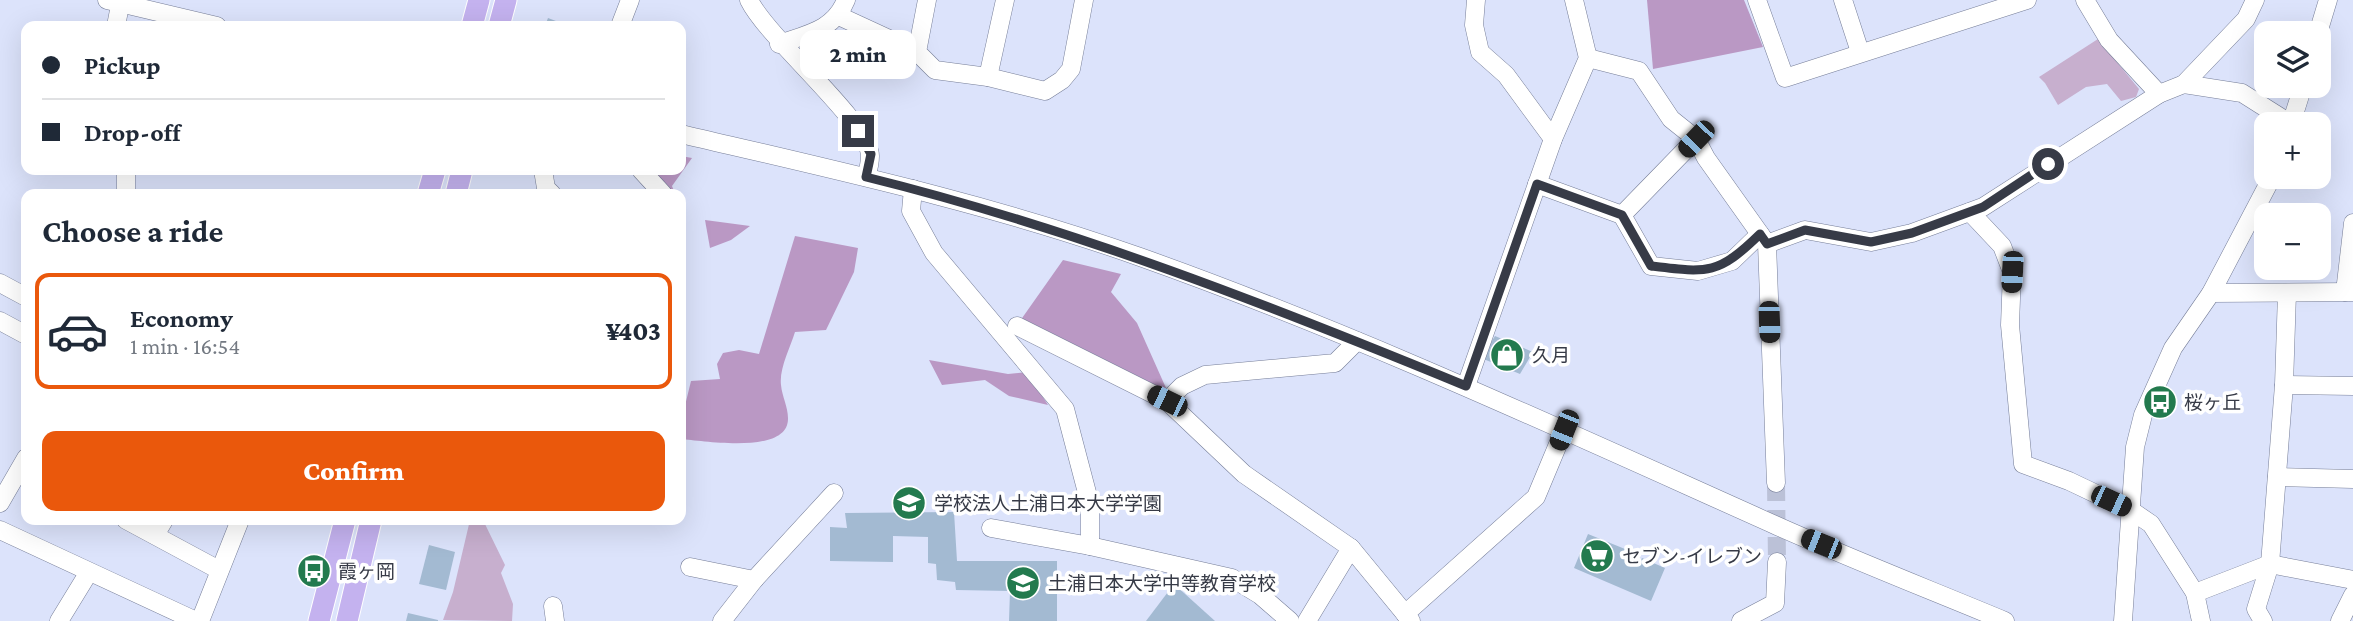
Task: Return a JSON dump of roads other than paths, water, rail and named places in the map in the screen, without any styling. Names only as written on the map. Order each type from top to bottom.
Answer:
[{"type":"main road","points":[[473,21],[479,0]]},
{"type":"main road","points":[[500,21],[506,0]]},
{"type":"main road","points":[[319,621],[339,525]]},
{"type":"main road","points":[[347,621],[370,525]]},
{"type":"street","points":[[622,21],[630,0]]},
{"type":"street","points":[[749,0],[779,44],[811,72],[858,131],[871,154],[866,177]]},
{"type":"street","points":[[917,52],[927,0]]},
{"type":"street","points":[[988,77],[1004,0]]},
{"type":"street","points":[[779,44],[817,31],[843,8],[917,52],[935,70],[988,77],[1045,91],[1062,80],[1071,69],[1084,0]]},
{"type":"street","points":[[1476,0],[1474,24],[1480,52],[1506,75],[1553,139]]},
{"type":"street","points":[[1466,386],[1553,139],[1588,58],[1574,0]]},
{"type":"street","points":[[1757,0],[1785,78],[2027,0]]},
{"type":"street","points":[[1843,0],[1860,52]]},
{"type":"street","points":[[2085,0],[2109,40],[2159,94]]},
{"type":"street","points":[[1537,184],[1622,215],[1651,266],[1698,271],[1732,261],[1763,239],[1805,230],[1871,242],[1912,233],[1983,207],[2159,94],[2184,84],[2246,19],[2255,0]]},
{"type":"street","points":[[2322,21],[2328,0]]},
{"type":"street","points":[[116,21],[116,1],[197,21]]},
{"type":"street","points":[[1588,58],[1639,71],[1671,119],[1696,139],[1763,239],[1776,483]]},
{"type":"street","points":[[2184,84],[2242,93],[2272,112]]},
{"type":"street","points":[[686,135],[912,189],[1136,256],[1466,386],[1780,527],[2005,621]]},
{"type":"street","points":[[1622,215],[1696,139]]},
{"type":"street","points":[[646,175],[658,189]]},
{"type":"street","points":[[912,189],[911,211],[934,253],[1065,409],[1090,504],[1090,547]]},
{"type":"street","points":[[2123,621],[2135,447],[2143,415],[2173,348],[2211,293],[2266,189]]},
{"type":"street","points":[[1970,212],[2002,246],[2012,272],[2010,325],[2024,464],[2069,481],[2132,511],[2151,524],[2195,593],[2201,621]]},
{"type":"street","points":[[2211,293],[2349,292],[2353,223]]},
{"type":"street","points":[[0,283],[21,294]]},
{"type":"street","points":[[2263,621],[2256,609],[2270,564],[2284,385],[2287,293]]},
{"type":"street","points":[[0,321],[21,332]]},
{"type":"street","points":[[1017,326],[1167,401],[1244,474],[1351,548],[1408,617],[1536,497],[1564,430]]},
{"type":"street","points":[[1167,401],[1182,386],[1205,375],[1335,363],[1357,341]]},
{"type":"street","points":[[2284,385],[2353,386]]},
{"type":"street","points":[[0,503],[21,469]]},
{"type":"street","points":[[2277,477],[2353,479]]},
{"type":"street","points":[[722,621],[754,580],[834,493]]},
{"type":"street","points":[[0,530],[198,621],[238,525]]},
{"type":"street","points":[[160,527],[219,570]]},
{"type":"street","points":[[991,528],[1232,578],[1260,595],[1290,621]]},
{"type":"street","points":[[1307,621],[1351,548]]},
{"type":"street","points":[[1741,621],[1775,603],[1777,562]]},
{"type":"street","points":[[2195,593],[2270,564],[2353,580]]},
{"type":"street","points":[[690,567],[754,580]]},
{"type":"street","points":[[59,621],[89,572]]},
{"type":"street","points":[[2340,621],[2353,595]]},
{"type":"tunnel","points":[[1776,483],[1777,562]]},
{"type":"place","name":"久月","points":[[1507,355]]},
{"type":"place","name":"桜ヶ丘","points":[[2160,402]]},
{"type":"place","name":"学校法人土浦日本大学学園","points":[[909,503]]},
{"type":"place","name":"セブン-イレブン","points":[[1597,556]]},
{"type":"place","name":"霞ヶ岡","points":[[314,571]]},
{"type":"place","name":"土浦日本大学中等教育学校","points":[[1023,583]]}]
